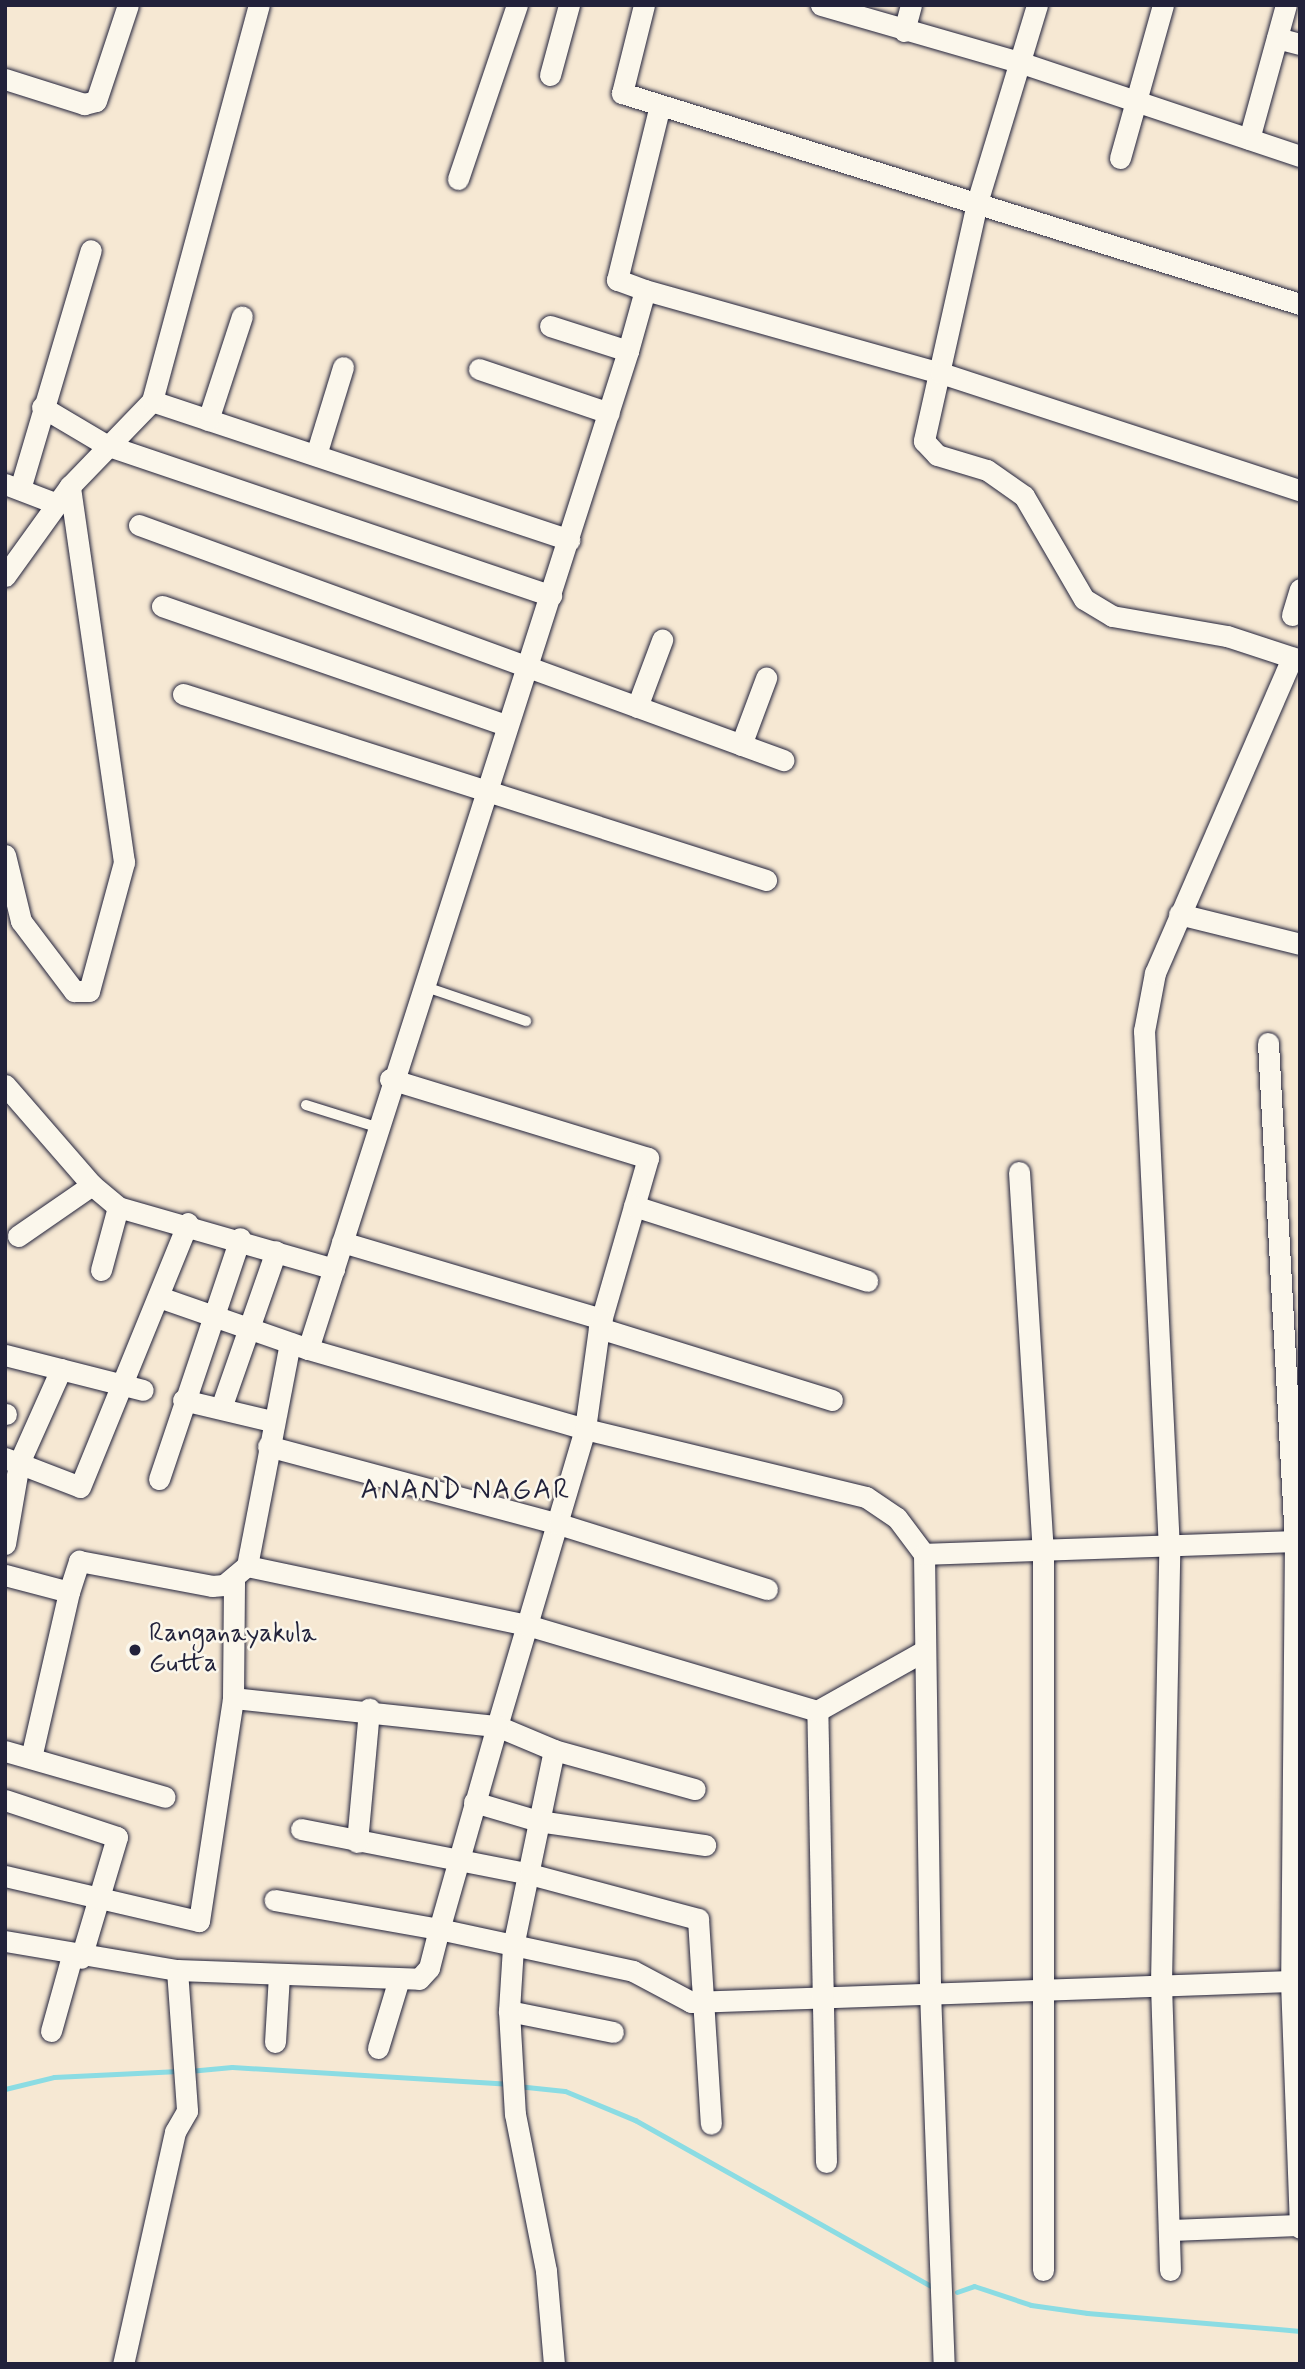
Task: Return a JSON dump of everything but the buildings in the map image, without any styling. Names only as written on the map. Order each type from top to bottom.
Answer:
[{"type":"street","points":[[5,79],[84,104],[96,101],[128,5]]},
{"type":"street","points":[[5,576],[70,486],[106,445],[152,401],[259,5]]},
{"type":"street","points":[[458,179],[516,5]]},
{"type":"street","points":[[550,75],[569,5]]},
{"type":"street","points":[[644,5],[622,93],[1300,304]]},
{"type":"street","points":[[821,5],[1022,63],[1133,104],[1300,156]]},
{"type":"street","points":[[904,31],[911,5]]},
{"type":"street","points":[[1037,5],[1022,63],[977,204],[941,373],[923,430],[929,450],[987,470],[1024,496],[1084,599],[1112,616],[1227,636],[1296,659],[1155,973],[1144,1031],[1169,1549],[1161,1983],[1170,2270]]},
{"type":"street","points":[[1120,158],[1163,5]]},
{"type":"street","points":[[1249,139],[1286,5]]},
{"type":"street","points":[[1277,38],[1300,44]]},
{"type":"street","points":[[660,105],[617,280],[941,373],[1300,490]]},
{"type":"street","points":[[57,504],[13,487],[42,407],[91,250]]},
{"type":"street","points":[[5,1876],[93,1901],[199,1921],[233,1698],[241,1572],[272,1421],[299,1346],[334,1269],[390,1079],[525,665],[551,596],[645,290]]},
{"type":"street","points":[[208,420],[243,316]]},
{"type":"street","points":[[550,326],[628,351]]},
{"type":"street","points":[[316,455],[344,367]]},
{"type":"street","points":[[479,369],[609,413]]},
{"type":"street","points":[[152,401],[569,540]]},
{"type":"street","points":[[42,407],[106,445],[551,596]]},
{"type":"street","points":[[5,855],[21,921],[74,991],[89,990],[124,862],[70,486]]},
{"type":"street","points":[[139,525],[783,760]]},
{"type":"street","points":[[1292,615],[1300,589]]},
{"type":"street","points":[[162,606],[506,725]]},
{"type":"street","points":[[637,707],[662,640]]},
{"type":"street","points":[[741,745],[766,678]]},
{"type":"street","points":[[183,694],[766,880]]},
{"type":"street","points":[[1180,914],[1300,944]]},
{"type":"street","points":[[1169,2230],[1300,2227],[1297,2082],[1291,1981],[1297,1541],[1268,1043]]},
{"type":"street","points":[[5,1941],[76,1957],[177,1970],[399,1979],[424,1976],[439,1929],[455,1862],[559,1524],[585,1429],[600,1324],[648,1158],[390,1079]]},
{"type":"street","points":[[7,1090],[92,1185],[118,1207],[188,1223],[334,1269]]},
{"type":"street","points":[[1018,1172],[1043,1551],[1040,1989],[1043,2270]]},
{"type":"street","points":[[18,1236],[92,1185]]},
{"type":"street","points":[[634,1206],[867,1281]]},
{"type":"street","points":[[101,1270],[118,1207]]},
{"type":"street","points":[[12,1461],[80,1488],[120,1382],[159,1297],[188,1223]]},
{"type":"street","points":[[159,1479],[210,1316],[240,1238]]},
{"type":"street","points":[[342,1242],[832,1400]]},
{"type":"street","points":[[221,1408],[276,1251]]},
{"type":"street","points":[[159,1297],[299,1346],[585,1429],[866,1497],[897,1518],[924,1554],[930,1991],[944,2364]]},
{"type":"street","points":[[5,1355],[120,1382],[143,1390]]},
{"type":"street","points":[[5,1544],[12,1461],[61,1369]]},
{"type":"street","points":[[183,1400],[272,1421]]},
{"type":"street","points":[[268,1446],[559,1524],[767,1588]]},
{"type":"street","points":[[924,1554],[1169,1549],[1297,1541]]},
{"type":"street","points":[[31,1758],[69,1592],[79,1561],[212,1586],[241,1572],[527,1625],[817,1711],[925,1651]]},
{"type":"street","points":[[5,1575],[69,1592]]},
{"type":"street","points":[[233,1698],[369,1709],[497,1726],[554,1750],[695,1789]]},
{"type":"street","points":[[357,1842],[369,1709]]},
{"type":"street","points":[[817,1711],[826,2162]]},
{"type":"street","points":[[554,1750],[513,1947],[509,2011],[514,2098],[527,2198],[546,2271],[554,2364]]},
{"type":"street","points":[[5,1751],[165,1797]]},
{"type":"street","points":[[474,1802],[538,1821],[705,1845]]},
{"type":"street","points":[[6,1803],[113,1833],[117,1844],[93,1901],[51,2032]]},
{"type":"street","points":[[301,1829],[455,1862],[530,1874],[698,1919],[711,2123]]},
{"type":"street","points":[[275,1900],[439,1929],[633,1971],[677,1997],[703,2001],[1161,1983],[1291,1981]]},
{"type":"street","points":[[123,2364],[175,2132],[187,2111],[181,2059],[177,1970]]},
{"type":"street","points":[[275,2042],[279,1974]]},
{"type":"street","points":[[378,2048],[399,1979]]},
{"type":"street","points":[[509,2011],[613,2032]]},
{"type":"lane","points":[[421,985],[526,1021]]},
{"type":"lane","points":[[306,1105],[376,1127]]},
{"type":"waterway","points":[[189,2071],[232,2067],[507,2084]]},
{"type":"waterway","points":[[5,2089],[54,2077],[179,2071]]},
{"type":"waterway","points":[[517,2086],[565,2091],[635,2120],[933,2287]]},
{"type":"waterway","points":[[957,2292],[974,2286],[1031,2305],[1087,2313],[1300,2331]]},
{"type":"place","name":"Ranganayakula Gutta","points":[[135,1650]]},
{"type":"district","name":"ANAND NAGAR","points":[[466,1491]]}]
